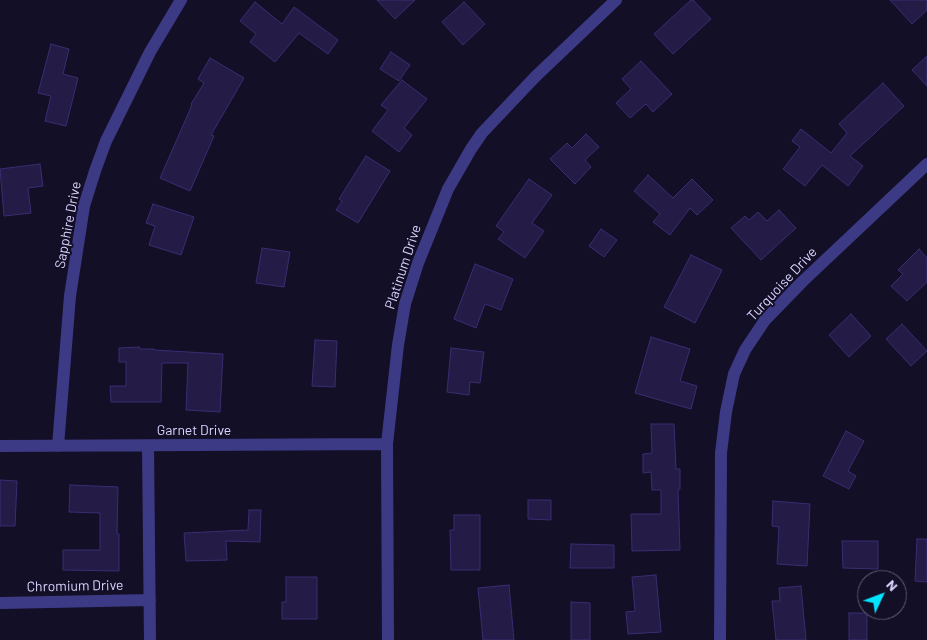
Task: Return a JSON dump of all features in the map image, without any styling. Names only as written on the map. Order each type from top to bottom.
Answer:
[{"type":"street","name":"Sapphire Drive","points":[[58,446],[70,296],[84,206],[106,141],[150,52],[181,0]]},
{"type":"street","name":"Platinum Drive","points":[[388,640],[387,444],[398,345],[411,281],[430,229],[448,189],[470,149],[494,119],[616,0]]},
{"type":"street","name":"Turquoise Drive","points":[[720,640],[721,453],[726,412],[734,374],[745,350],[765,320],[927,164]]},
{"type":"street","name":"Garnet Drive","points":[[0,446],[387,444]]},
{"type":"street","points":[[148,446],[150,640]]},
{"type":"street","name":"Chromium Drive","points":[[0,603],[150,600]]},
{"type":"building","points":[[377,0],[415,0],[395,19]]},
{"type":"building","points":[[691,0],[711,19],[673,54],[654,34]]},
{"type":"building","points":[[890,0],[927,0],[927,10],[912,24]]},
{"type":"building","points":[[255,2],[282,24],[294,7],[338,40],[328,54],[299,33],[275,62],[250,42],[256,34],[240,21]]},
{"type":"building","points":[[464,2],[485,24],[463,45],[442,22]]},
{"type":"building","points":[[51,44],[69,49],[63,74],[78,78],[66,126],[45,121],[51,96],[38,93]]},
{"type":"building","points":[[391,52],[410,65],[399,81],[380,69]]},
{"type":"building","points":[[927,56],[927,86],[912,70]]},
{"type":"building","points":[[210,58],[244,78],[211,135],[214,136],[190,191],[160,178],[191,104],[204,83],[198,79]]},
{"type":"building","points":[[641,61],[672,94],[653,112],[646,104],[630,118],[616,103],[631,89],[622,79]]},
{"type":"building","points":[[402,80],[427,99],[404,128],[412,135],[399,152],[372,131],[388,110],[381,105]]},
{"type":"building","points":[[883,83],[904,106],[850,156],[863,166],[848,186],[822,165],[805,186],[783,169],[800,147],[792,141],[801,129],[831,153],[847,133],[839,124]]},
{"type":"building","points":[[586,134],[599,147],[585,160],[591,167],[575,184],[550,159],[567,143],[572,148]]},
{"type":"building","points":[[366,156],[390,171],[358,223],[336,210],[342,201],[339,199]]},
{"type":"building","points":[[40,164],[43,186],[28,188],[31,213],[4,216],[0,169]]},
{"type":"building","points":[[648,175],[673,198],[692,179],[713,200],[697,215],[690,208],[670,235],[653,222],[660,214],[634,191]]},
{"type":"building","points":[[529,179],[552,195],[532,223],[544,231],[525,258],[498,239],[504,232],[496,226]]},
{"type":"building","points":[[153,204],[194,217],[181,255],[149,245],[155,226],[146,223]]},
{"type":"building","points":[[779,210],[796,228],[761,260],[731,228],[745,216],[749,220],[758,212],[767,221]]},
{"type":"building","points":[[601,229],[617,240],[604,257],[589,246]]},
{"type":"building","points":[[262,248],[290,252],[284,287],[256,283]]},
{"type":"building","points":[[919,249],[927,258],[927,282],[907,301],[891,286],[903,274],[898,270]]},
{"type":"building","points":[[691,255],[722,270],[695,323],[664,307]]},
{"type":"building","points":[[475,264],[513,279],[501,310],[485,304],[476,328],[454,319]]},
{"type":"building","points":[[851,314],[871,336],[849,357],[829,335]]},
{"type":"building","points":[[902,324],[927,351],[911,366],[886,339]]},
{"type":"building","points":[[651,337],[690,349],[680,381],[697,386],[691,409],[635,393]]},
{"type":"building","points":[[315,340],[337,341],[335,387],[312,386]]},
{"type":"building","points":[[139,347],[140,349],[223,354],[220,412],[186,410],[188,363],[162,363],[161,402],[111,402],[110,386],[126,386],[126,362],[119,362],[119,348]]},
{"type":"building","points":[[451,348],[484,352],[480,383],[470,382],[469,395],[447,392]]},
{"type":"building","points":[[651,424],[674,424],[676,469],[680,469],[680,489],[678,490],[680,550],[632,551],[631,514],[661,514],[661,490],[652,490],[651,472],[643,473],[643,454],[652,453]]},
{"type":"building","points":[[846,431],[864,441],[848,471],[856,476],[849,489],[823,476]]},
{"type":"building","points":[[0,480],[17,481],[15,526],[0,526]]},
{"type":"building","points":[[70,485],[118,487],[117,534],[119,534],[119,571],[63,570],[63,550],[100,550],[100,513],[69,512]]},
{"type":"building","points":[[528,500],[551,500],[551,520],[528,519]]},
{"type":"building","points":[[773,501],[810,504],[807,566],[777,564],[779,527],[772,526]]},
{"type":"building","points":[[249,510],[261,510],[260,542],[226,541],[227,560],[186,561],[184,533],[248,530]]},
{"type":"building","points":[[454,515],[480,515],[480,570],[451,570],[450,530],[454,530]]},
{"type":"building","points":[[917,539],[927,539],[927,582],[915,581]]},
{"type":"building","points":[[842,541],[878,541],[878,569],[843,568]]},
{"type":"building","points":[[571,544],[614,545],[614,568],[570,568]]},
{"type":"building","points":[[656,575],[661,632],[628,634],[626,612],[635,611],[632,577]]},
{"type":"building","points":[[286,577],[317,577],[317,619],[282,619],[282,602],[286,602]]},
{"type":"building","points":[[509,585],[514,640],[483,640],[478,588]]},
{"type":"building","points":[[801,586],[806,640],[776,640],[772,601],[780,601],[779,588]]},
{"type":"building","points":[[571,602],[590,603],[590,640],[571,640]]},
{"type":"building","points":[[849,613],[857,613],[857,620],[867,620],[867,640],[849,640]]}]
